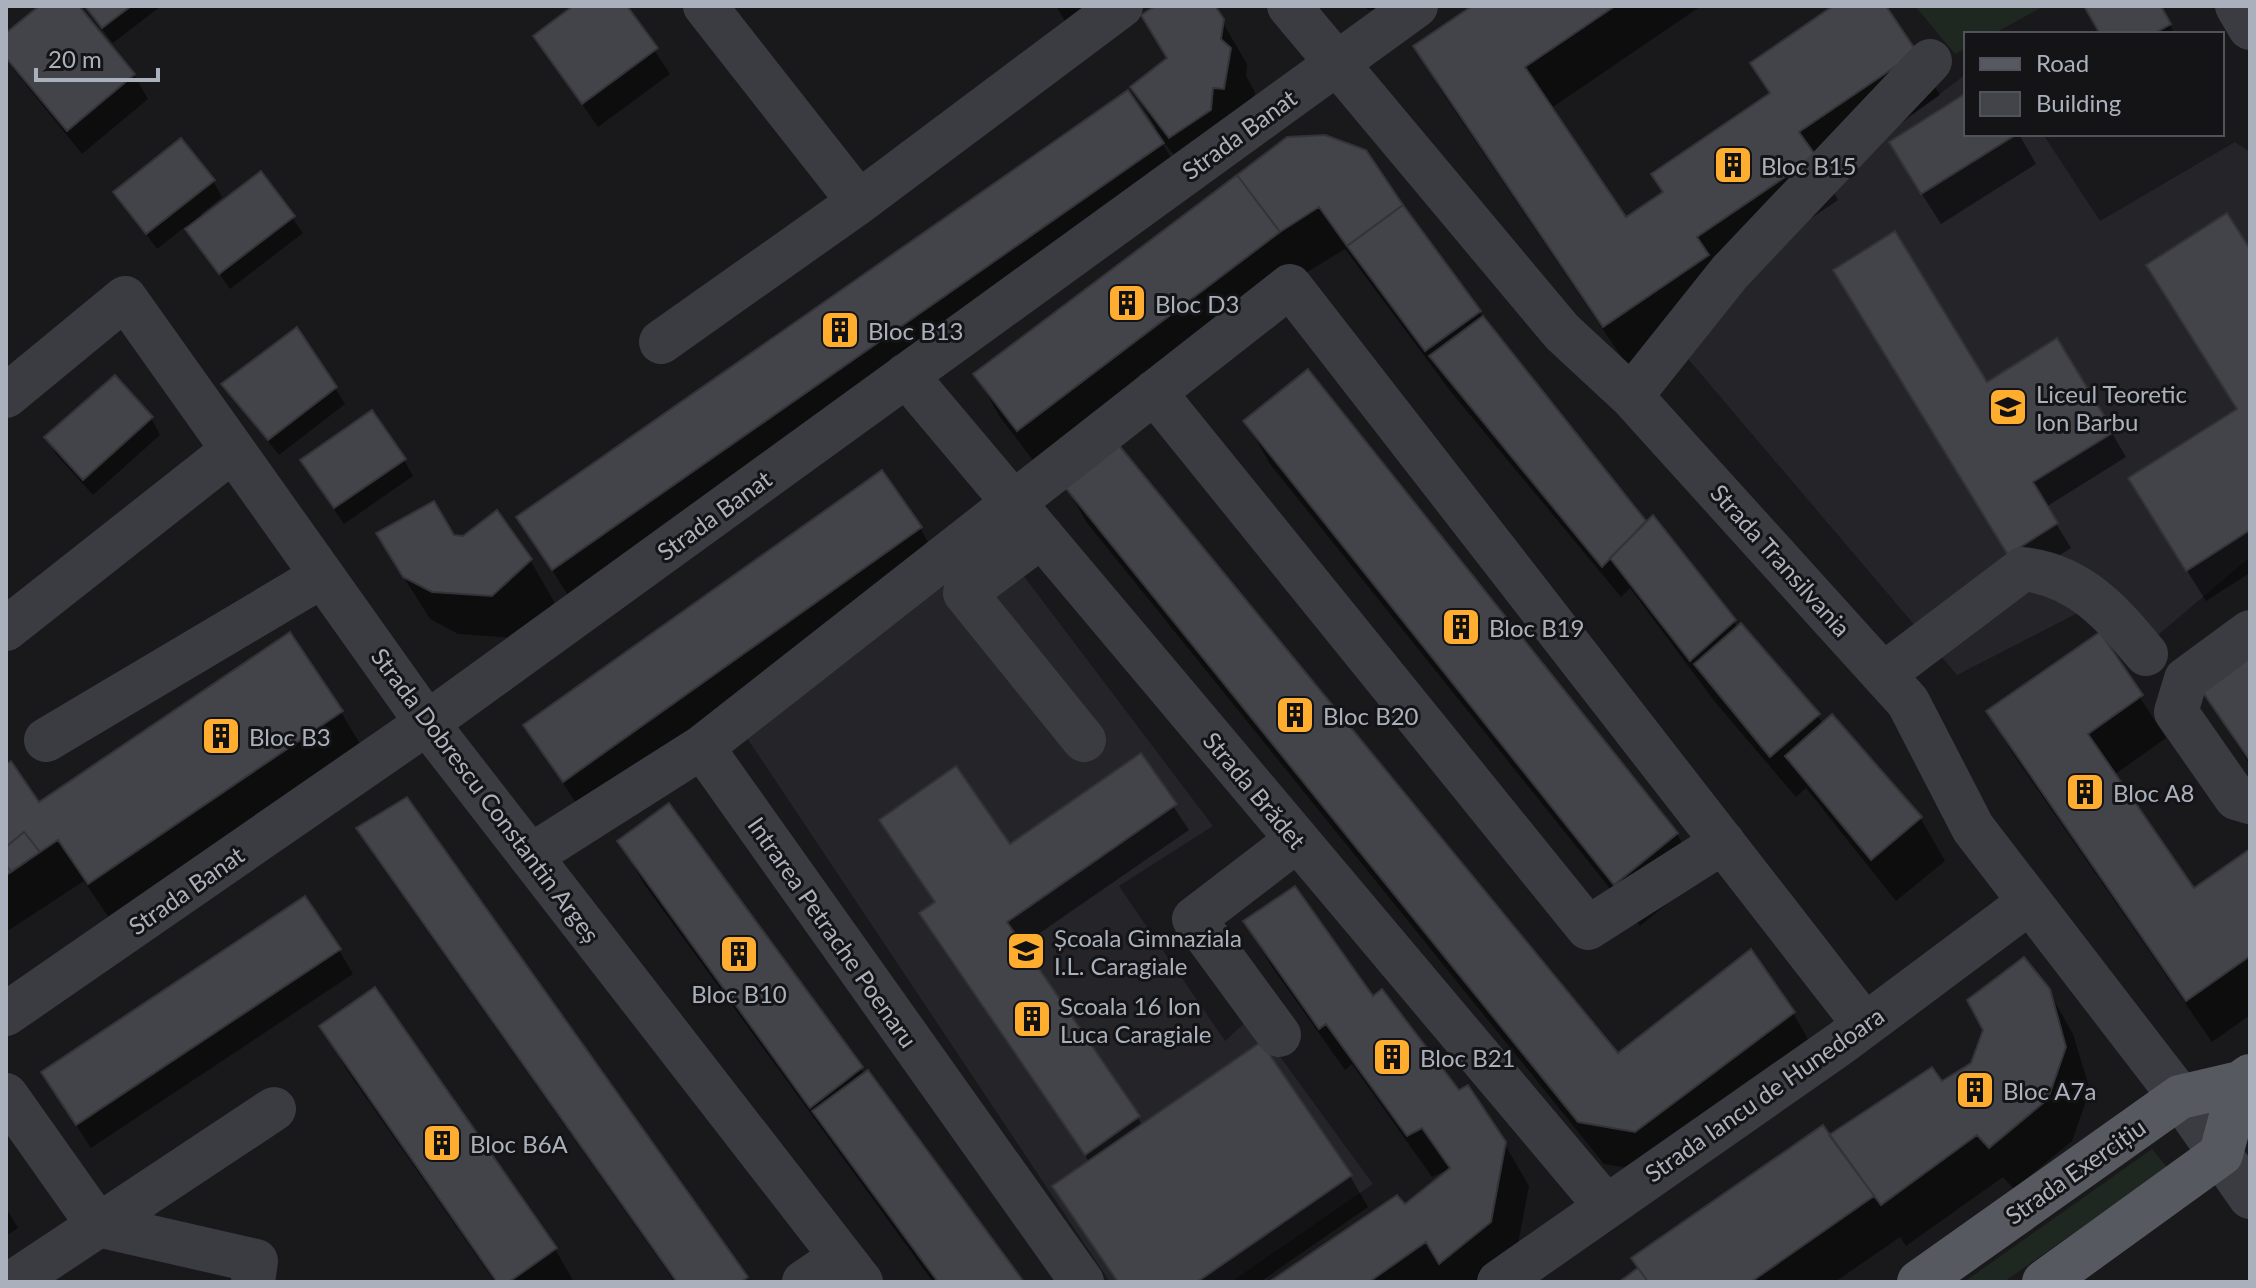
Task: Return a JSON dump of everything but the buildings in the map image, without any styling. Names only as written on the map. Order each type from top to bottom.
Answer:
[{"type":"main road","name":"Strada Exercițiu","points":[[1919,1282],[2180,1097],[2245,1080]]},
{"type":"main road","name":"Strada Exercițiu","points":[[2221,1154],[2245,1080]]},
{"type":"main road","points":[[2044,1282],[2221,1154]]},
{"type":"street","points":[[705,6],[859,202]]},
{"type":"street","points":[[661,342],[859,202],[1121,6]]},
{"type":"street","name":"Strada Transilvania","points":[[1289,6],[1562,332],[1631,396],[1908,702],[1973,828],[2027,904],[2180,1097],[2250,1197]]},
{"type":"street","name":"Strada Banat","points":[[6,1014],[427,723],[1416,6]]},
{"type":"street","points":[[2237,6],[2250,28]]},
{"type":"street","points":[[1631,396],[1730,272],[1930,61]]},
{"type":"street","points":[[532,855],[702,747],[1290,286],[1864,1024]]},
{"type":"street","name":"Strada Dobrescu Constantin Argeș","points":[[6,396],[125,298],[427,723],[851,1269]]},
{"type":"street","name":"Strada Brădet","points":[[906,375],[1605,1205]]},
{"type":"street","points":[[1154,392],[1588,928],[1723,842]]},
{"type":"street","points":[[6,629],[233,450]]},
{"type":"street","points":[[1042,536],[965,593],[1084,740]]},
{"type":"street","points":[[1884,674],[2023,569],[2049,572],[2081,588],[2109,609],[2146,654]]},
{"type":"street","points":[[46,740],[322,576]]},
{"type":"street","points":[[2250,632],[2186,679],[2176,712],[2236,798],[2250,802]]},
{"type":"street","name":"Intrarea Petrache Poenaru","points":[[702,747],[1082,1282]]},
{"type":"street","points":[[1279,1035],[1194,919],[1297,840]]},
{"type":"street","name":"Strada Iancu de Hunedoara","points":[[1499,1282],[1864,1024],[2027,904]]},
{"type":"street","points":[[6,1095],[98,1225],[256,1261],[253,1282]]},
{"type":"street","points":[[13,1282],[274,1109]]},
{"type":"street","points":[[804,1282],[851,1269]]},
{"type":"shaded area","points":[[1915,6],[2044,6],[1997,32],[1964,32],[1964,49],[1955,54]]},
{"type":"shaded area","points":[[1964,76],[1964,136],[2044,136],[2100,221],[2235,142],[2250,152],[2250,557],[2145,646],[2095,604],[1957,675],[1684,354],[1885,136]]},
{"type":"shaded area","name":"Școala Gimnaziala I.L. Caragiale","points":[[998,542],[1213,826],[1119,886],[1225,1041],[1251,1017],[1373,1184],[1231,1282],[1110,1282],[743,732]]},
{"type":"shaded area","points":[[2152,1149],[2167,1167],[2004,1282],[1964,1282]]},
{"type":"place","name":"Bloc B15","points":[[1733,165]]},
{"type":"place","name":"Bloc D3","points":[[1127,303]]},
{"type":"place","name":"Bloc B13","points":[[840,330]]},
{"type":"place","name":"Liceul Teoretic Ion Barbu","points":[[2008,407]]},
{"type":"place","name":"Bloc B19","points":[[1461,627]]},
{"type":"place","name":"Bloc B20","points":[[1295,715]]},
{"type":"place","name":"Bloc B3","points":[[221,736]]},
{"type":"place","name":"Bloc A8","points":[[2085,792]]},
{"type":"place","name":"Școala Gimnaziala I.L. Caragiale","points":[[1026,951]]},
{"type":"place","name":"Bloc B10","points":[[739,954]]},
{"type":"place","name":"Scoala 16 Ion Luca Caragiale","points":[[1032,1019]]},
{"type":"place","name":"Bloc B21","points":[[1392,1057]]},
{"type":"place","name":"Bloc A7a","points":[[1975,1090]]},
{"type":"place","name":"Bloc B6A","points":[[442,1143]]}]
